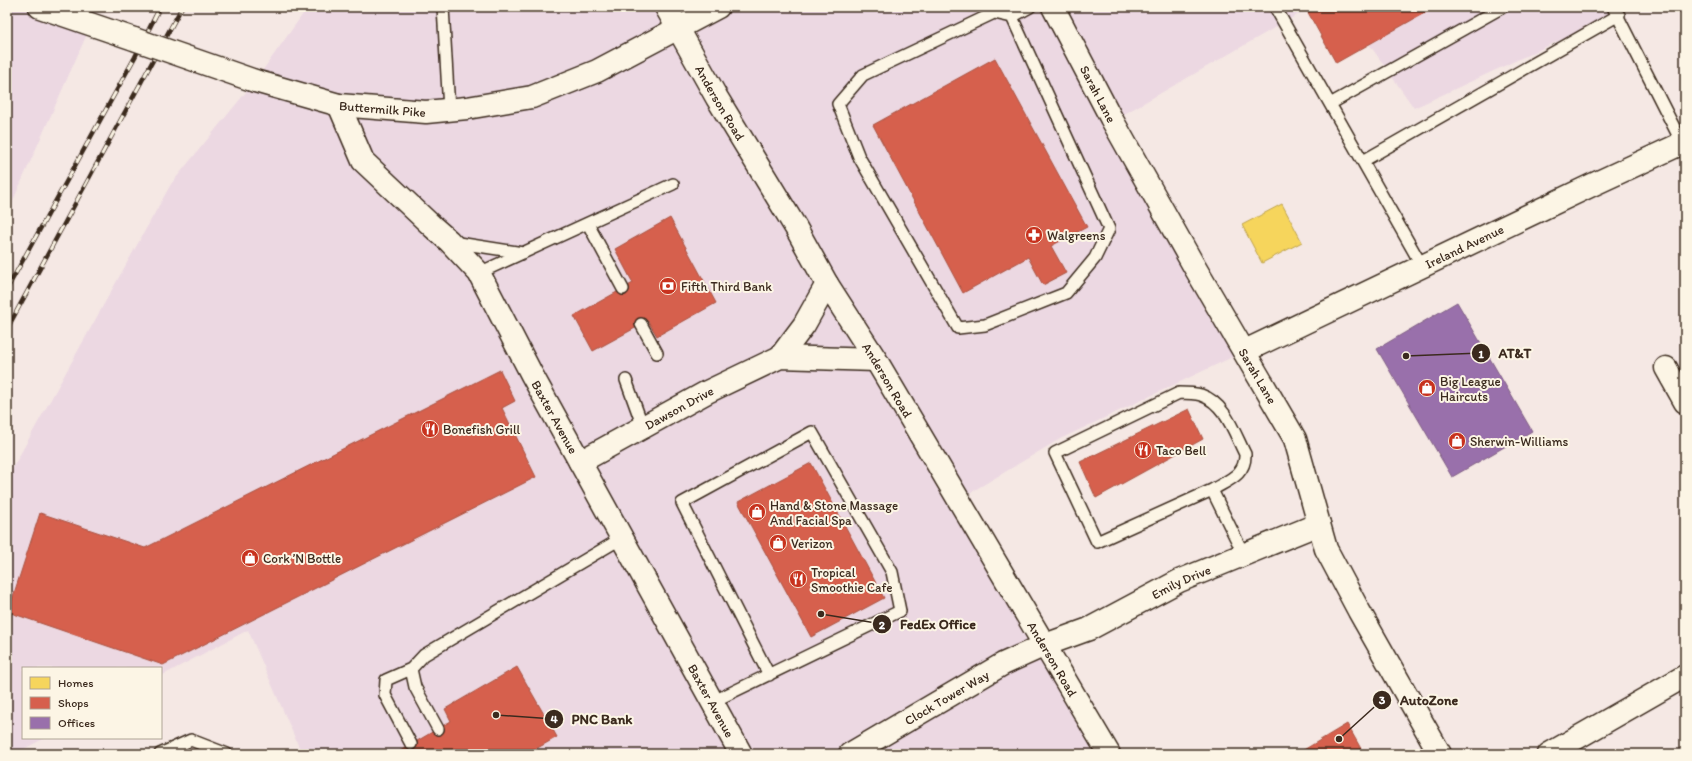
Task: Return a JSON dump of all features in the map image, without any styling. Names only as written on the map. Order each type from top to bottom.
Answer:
[{"type":"street","name":"Buttermilk Pike","points":[[40,7],[255,81],[339,105],[426,112],[449,110],[532,97],[597,71],[718,7]]},
{"type":"street","name":"Anderson Road","points":[[666,7],[827,284],[876,360],[1109,754]]},
{"type":"street","name":"Sarah Lane","points":[[1053,7],[1111,118],[1186,253],[1295,439],[1326,549],[1359,611],[1440,754]]},
{"type":"street","name":"Baxter Avenue","points":[[339,105],[363,161],[432,228],[450,241],[479,273],[580,462],[741,754]]},
{"type":"street","name":"Ireland Avenue","points":[[1245,352],[1592,185],[1684,143]]},
{"type":"street","name":"Dawson Drive","points":[[780,357],[804,325],[827,284]]},
{"type":"street","name":"Dawson Drive","points":[[580,462],[707,392],[780,357],[876,360]]},
{"type":"street","points":[[1666,368],[1685,402]]},
{"type":"street","name":"Emily Drive","points":[[1045,645],[1089,629],[1179,581],[1319,524]]},
{"type":"street","name":"Clock Tower Way","points":[[850,754],[1003,664],[1045,645]]},
{"type":"street","points":[[1549,754],[1685,676]]},
{"type":"lane","points":[[443,7],[449,110]]},
{"type":"lane","points":[[1012,17],[1109,229],[1094,258],[1066,293],[986,325],[958,328],[859,157],[838,104],[863,75],[994,13],[1012,17],[1030,7]]},
{"type":"lane","points":[[1275,7],[1422,266]]},
{"type":"lane","points":[[1330,104],[1503,7]]},
{"type":"lane","points":[[1363,161],[1616,11],[1684,143]]},
{"type":"lane","points":[[479,273],[673,184]]},
{"type":"lane","points":[[588,224],[623,289]]},
{"type":"lane","points":[[450,241],[523,252]]},
{"type":"lane","points":[[641,324],[657,353]]},
{"type":"lane","points":[[626,380],[643,427]]},
{"type":"lane","points":[[1178,393],[1199,394],[1211,400],[1223,410],[1245,454],[1246,462],[1242,470],[1212,490],[1097,542],[1055,453],[1178,393]]},
{"type":"lane","points":[[712,702],[769,675],[900,611],[892,572],[812,432],[682,503],[769,675]]},
{"type":"lane","points":[[1212,490],[1244,555]]},
{"type":"lane","points":[[411,744],[385,695],[386,680],[411,669],[424,655],[622,538]]},
{"type":"lane","points":[[411,669],[415,687],[438,728]]},
{"type":"lane","points":[[160,754],[191,740],[226,754]]},
{"type":"shaded area","points":[[7,7],[99,7],[7,214]]},
{"type":"shaded area","points":[[308,7],[1311,7],[1119,117],[1245,351],[1060,439],[958,500],[1109,754],[302,754],[248,630],[162,675],[162,667],[22,667],[22,739],[43,739],[14,754],[7,754],[7,478],[171,184],[255,81]]},
{"type":"shaded area","points":[[1343,7],[1631,7],[1414,108]]},
{"type":"building: Homes","points":[[1282,204],[1302,242],[1262,263],[1242,225]]},
{"type":"building: Shops","points":[[1305,7],[1435,7],[1336,63]]},
{"type":"building: Shops","name":"Walgreens","points":[[995,58],[1087,227],[1051,246],[1066,273],[1043,285],[1028,257],[963,293],[873,125]]},
{"type":"building: Shops","name":"Fifth Third Bank","points":[[670,218],[716,303],[657,336],[648,321],[593,351],[574,316],[633,283],[615,249]]},
{"type":"building: Shops","points":[[500,370],[515,401],[502,408],[536,477],[163,665],[8,612],[40,513],[145,548]]},
{"type":"building: Shops","name":"Taco Bell","points":[[1189,409],[1203,439],[1096,498],[1080,462]]},
{"type":"building: Shops","points":[[811,463],[884,598],[811,637],[738,502]]},
{"type":"building: Shops","points":[[517,667],[557,737],[527,754],[395,754],[451,721],[445,709]]},
{"type":"building: Shops","points":[[1347,724],[1364,754],[1297,754]]},
{"type":"building: Offices","points":[[1457,302],[1532,431],[1452,477],[1377,349]]},
{"type":"railway","points":[[7,289],[135,57],[160,7]]},
{"type":"railway","points":[[7,329],[182,7]]},
{"type":"place","name":"Walgreens","points":[[1034,235]]},
{"type":"place","name":"Fifth Third Bank","points":[[668,286]]},
{"type":"place","name":"AT&T","points":[[1406,356]]},
{"type":"place","name":"Big League Haircuts","points":[[1427,388]]},
{"type":"place","name":"Bonefish Grill","points":[[430,429]]},
{"type":"place","name":"Sherwin-Williams","points":[[1457,441]]},
{"type":"place","name":"Taco Bell","points":[[1143,450]]},
{"type":"place","name":"Hand & Stone Massage And Facial Spa","points":[[757,512]]},
{"type":"place","name":"Verizon","points":[[778,543]]},
{"type":"place","name":"Cork ’N Bottle","points":[[250,558]]},
{"type":"place","name":"Tropical Smoothie Cafe","points":[[798,579]]},
{"type":"place","name":"FedEx Office","points":[[821,614]]},
{"type":"place","name":"PNC Bank","points":[[496,715]]},
{"type":"place","name":"AutoZone","points":[[1339,739]]}]
